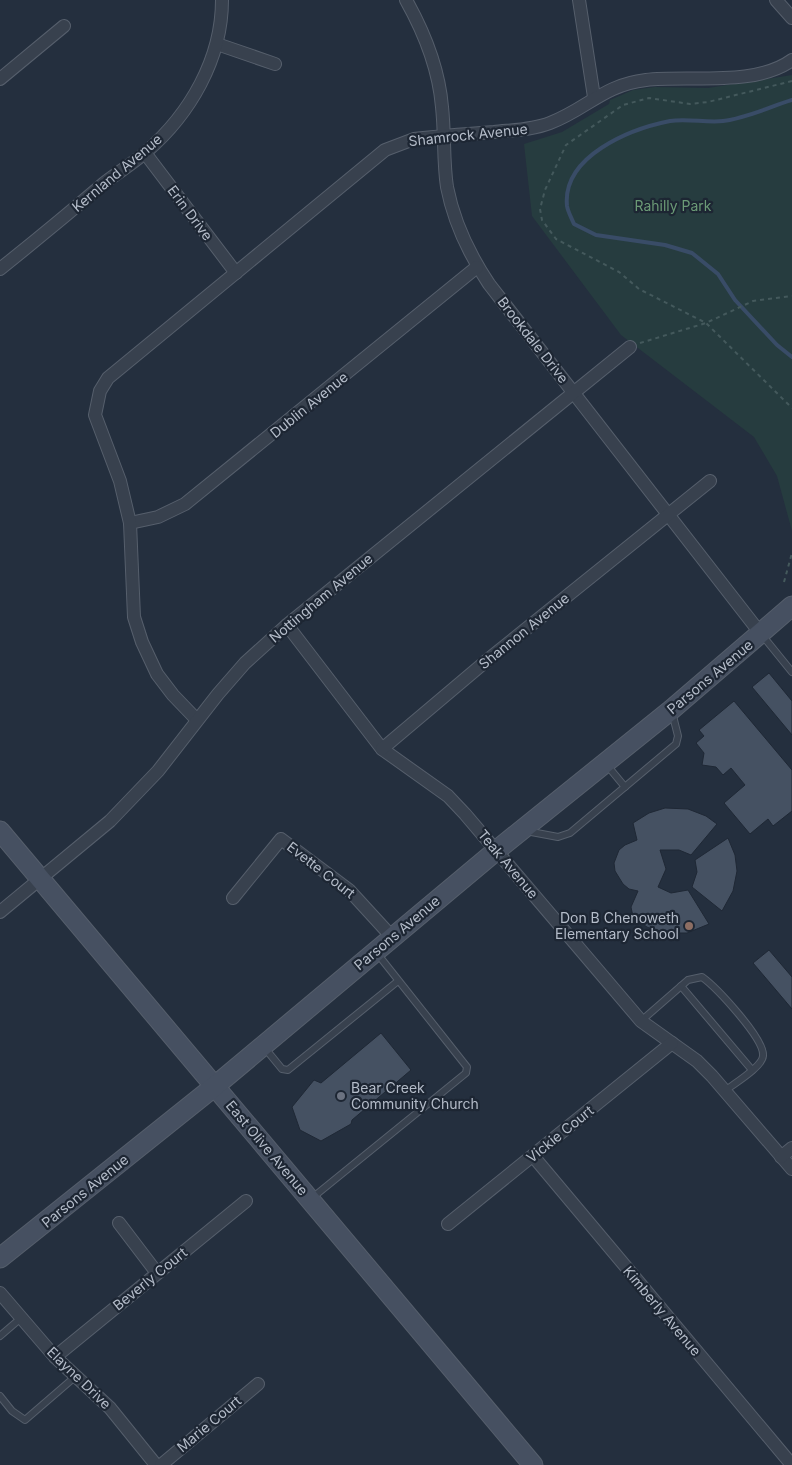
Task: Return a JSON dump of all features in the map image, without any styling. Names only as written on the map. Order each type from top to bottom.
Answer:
[{"type":"street","name":"Kernland Avenue","points":[[0,269],[159,140],[194,95],[217,44],[222,21],[222,0]]},
{"type":"street","name":"Brookdale Drive","points":[[406,0],[429,49],[442,105],[448,188],[466,247],[477,267],[761,634]]},
{"type":"street","points":[[579,0],[594,97]]},
{"type":"street","points":[[776,0],[792,18]]},
{"type":"street","points":[[0,79],[64,26]]},
{"type":"street","points":[[217,44],[275,64]]},
{"type":"street","name":"Shamrock Avenue","points":[[130,523],[120,481],[95,415],[100,391],[108,378],[385,150],[414,139],[536,127],[568,115],[594,97],[628,83],[666,78],[719,79],[769,71],[784,66],[792,60]]},
{"type":"street","name":"Erin Drive","points":[[145,153],[236,273]]},
{"type":"street","name":"Dublin Avenue","points":[[130,523],[158,517],[185,504],[477,267]]},
{"type":"street","name":"Nottingham Avenue","points":[[0,912],[110,821],[135,796],[245,664],[287,625],[630,346]]},
{"type":"street","name":"Shannon Avenue","points":[[382,748],[710,481]]},
{"type":"street","points":[[130,523],[134,617],[142,642],[157,674],[172,695],[198,720]]},
{"type":"street","name":"Parsons Avenue","points":[[0,1258],[216,1086],[497,850],[671,710],[792,606]]},
{"type":"street","name":"Teak Avenue","points":[[287,625],[382,748],[448,796],[497,850],[640,1020],[696,1061],[726,1090],[792,1169]]},
{"type":"street","name":"East Olive Avenue","points":[[0,831],[533,1465]]},
{"type":"street","name":"Evette Court","points":[[233,898],[281,839],[350,890],[392,937]]},
{"type":"street","name":"Vickie Court","points":[[448,1224],[672,1043]]},
{"type":"street","points":[[781,1157],[792,1148]]},
{"type":"street","name":"Kimberly Avenue","points":[[534,1156],[792,1464]]},
{"type":"street","name":"Beverly Court","points":[[55,1357],[246,1201]]},
{"type":"street","points":[[119,1224],[158,1274]]},
{"type":"street","name":"Elayne Drive","points":[[0,1293],[55,1357],[110,1408],[156,1465]]},
{"type":"street","name":"Marie Court","points":[[161,1465],[258,1384]]},
{"type":"lane","points":[[761,634],[792,672]]},
{"type":"lane","points":[[522,830],[558,837],[570,834],[676,744],[678,736],[671,710]]},
{"type":"lane","points":[[605,763],[625,787]]},
{"type":"lane","points":[[310,1199],[466,1072],[467,1067],[375,951]]},
{"type":"lane","points":[[640,1020],[681,986],[696,977],[702,977],[713,985],[761,1044],[763,1056],[759,1065],[726,1090]]},
{"type":"lane","points":[[263,1046],[282,1069],[288,1070],[398,981]]},
{"type":"lane","points":[[681,986],[752,1070]]},
{"type":"lane","points":[[0,1336],[22,1318]]},
{"type":"lane","points":[[0,1396],[12,1411],[25,1420],[76,1376]]},
{"type":"path","points":[[792,82],[708,102],[690,104],[649,98],[623,105],[566,145],[545,190],[540,209],[542,220],[556,239],[619,272],[639,289],[706,323],[792,408]]},
{"type":"path","points":[[630,346],[706,323],[753,301],[792,296]]},
{"type":"path","points":[[784,582],[792,553]]},
{"type":"green space","name":"Rahilly Park","points":[[792,75],[792,531],[777,476],[754,437],[621,335],[532,216],[524,144],[562,132],[609,104],[610,100],[633,90],[655,87],[708,88]]},
{"type":"building","points":[[769,673],[792,701],[792,735],[752,687]]},
{"type":"building","points":[[734,701],[792,770],[792,811],[773,826],[768,819],[750,834],[724,803],[745,785],[731,768],[723,775],[716,767],[702,765],[704,753],[696,743],[704,736],[699,730]]},
{"type":"building","points":[[665,808],[688,809],[706,816],[717,824],[691,855],[679,850],[660,850],[666,869],[658,887],[671,893],[688,890],[709,924],[687,933],[660,933],[633,917],[631,907],[638,891],[629,889],[623,884],[615,871],[614,863],[619,850],[637,840],[633,823],[649,813]]},
{"type":"building","points":[[728,838],[735,855],[737,871],[733,891],[722,911],[692,887],[697,872],[695,860]]},
{"type":"building","points":[[769,950],[792,977],[792,1009],[753,963]]},
{"type":"building","name":"Bear Creek Community Church","points":[[381,1033],[411,1070],[352,1120],[351,1124],[321,1141],[300,1130],[292,1107],[314,1080],[321,1083]]},
{"type":"waterway","points":[[792,100],[732,120],[670,121],[619,138],[587,159],[575,173],[568,188],[567,206],[574,224],[596,235],[665,245],[692,253],[718,274],[735,300],[777,345],[792,357]]},
{"type":"place","name":"Don B Chenoweth Elementary School","points":[[689,926]]},
{"type":"place","name":"Bear Creek Community Church","points":[[341,1096]]}]
